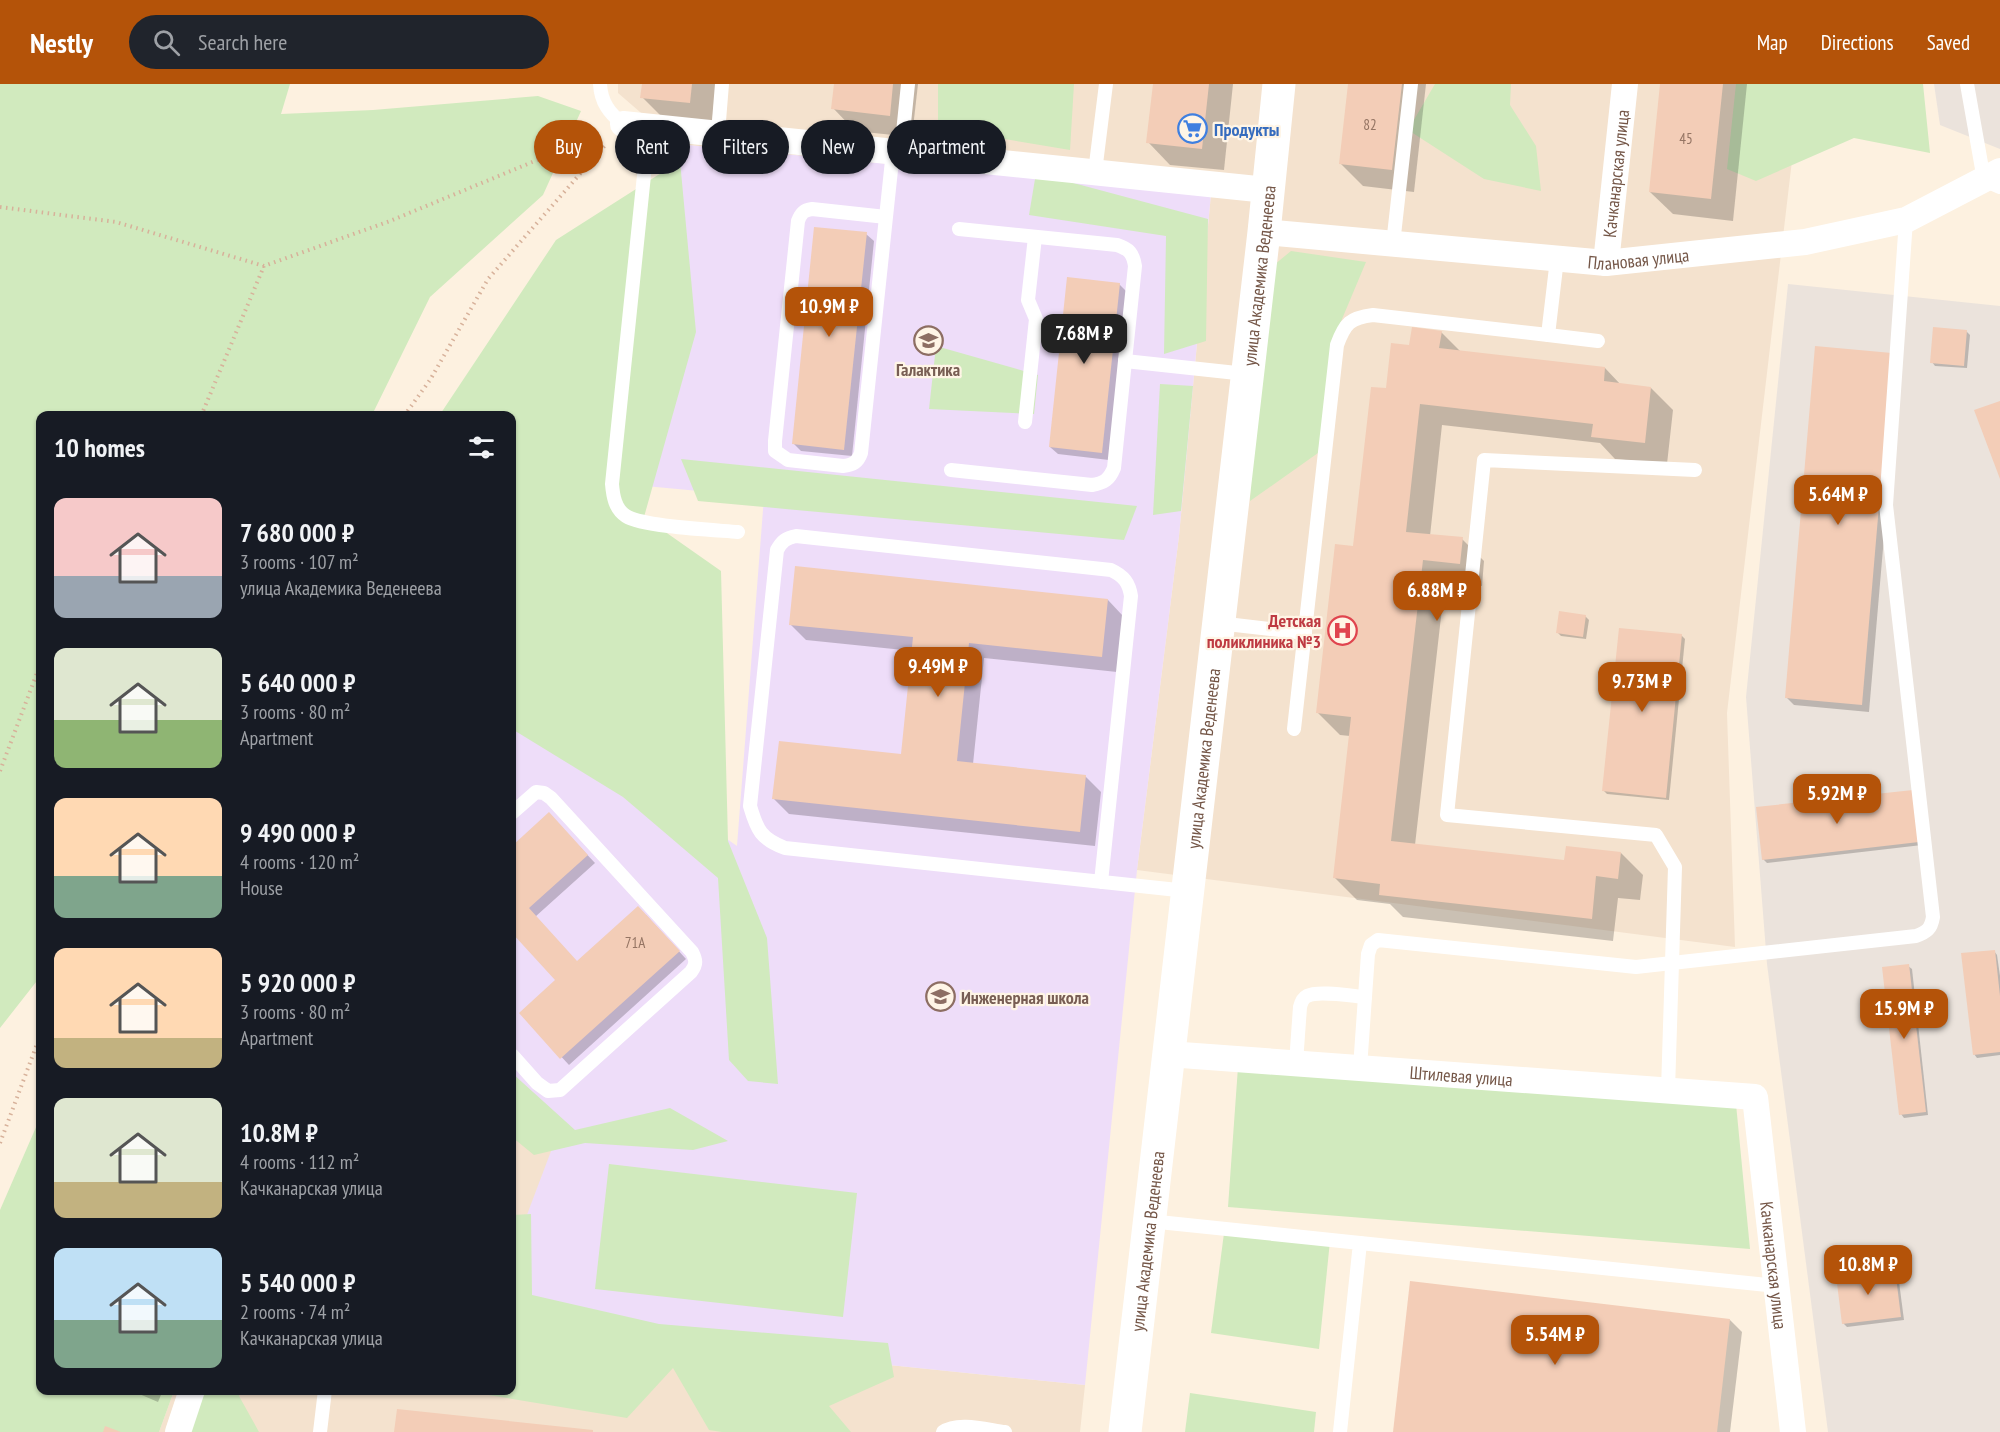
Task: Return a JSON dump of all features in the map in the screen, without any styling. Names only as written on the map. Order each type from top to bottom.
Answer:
[{"type":"street","name":"улица Академика Веденеева","points":[[1125,1432],[1264,232],[1279,84]]},
{"type":"street","name":"Качканарская улица","points":[[1606,263],[1625,84]]},
{"type":"street","points":[[789,141],[887,151]]},
{"type":"street","points":[[1006,163],[1267,190]]},
{"type":"street","name":"Плановая улица","points":[[1264,232],[1606,263],[1805,242],[1906,220],[1994,179]]},
{"type":"street","name":"Штилевая улица","points":[[1168,1054],[1755,1097]]},
{"type":"street","name":"Качканарская улица","points":[[1755,1097],[1793,1432]]},
{"type":"street","points":[[178,1432],[190,1395]]},
{"type":"lane","points":[[600,84],[600,94],[608,112],[617,120]]},
{"type":"lane","points":[[719,120],[722,84]]},
{"type":"lane","points":[[902,120],[908,84]]},
{"type":"lane","points":[[1095,172],[1106,84]]},
{"type":"lane","points":[[1393,244],[1411,84]]},
{"type":"lane","points":[[1967,84],[1994,179]]},
{"type":"lane","points":[[644,174],[612,483],[614,503],[626,516],[641,522],[738,532]]},
{"type":"lane","points":[[886,217],[812,209],[800,214],[775,441],[775,451],[788,460],[843,466],[852,465],[859,460],[886,217],[893,174]]},
{"type":"lane","points":[[1360,1068],[1368,954],[1371,945],[1378,940],[1636,967],[1916,936],[1931,927],[1933,917],[1886,505],[1906,220]]},
{"type":"lane","points":[[951,470],[1092,485],[1103,483],[1110,477],[1114,468],[1135,266],[1133,256],[1127,249],[1117,245],[959,229]]},
{"type":"lane","points":[[1025,422],[1036,319],[1028,300],[1035,237]]},
{"type":"lane","points":[[1548,335],[1557,259]]},
{"type":"lane","points":[[1294,729],[1337,345],[1344,327],[1358,317],[1373,315],[1598,341]]},
{"type":"lane","points":[[1125,361],[1246,374]]},
{"type":"lane","points":[[1668,1090],[1675,867],[1656,835],[1447,815],[1484,460],[1695,470]]},
{"type":"lane","points":[[1101,882],[1131,597],[1130,585],[1121,575],[1111,570],[796,537],[787,538],[781,543],[777,550],[750,806],[756,827],[768,842],[785,848],[1101,882],[1187,891]]},
{"type":"lane","points":[[1218,623],[1305,633]]},
{"type":"lane","points":[[516,810],[536,792],[544,793],[551,798],[692,952],[696,966],[560,1090],[548,1091],[537,1083],[516,1059]]},
{"type":"lane","points":[[1296,1063],[1300,1007],[1308,995],[1316,993],[1365,997]]},
{"type":"lane","points":[[1149,1221],[1777,1286]]},
{"type":"lane","points":[[1340,1432],[1360,1243]]},
{"type":"lane","points":[[320,1432],[324,1395]]},
{"type":"lane","points":[[942,1432],[962,1427],[1005,1432]]},
{"type":"path","points":[[0,207],[116,222],[264,266],[390,222],[615,127]]},
{"type":"path","points":[[408,411],[430,380],[488,279],[615,132]]},
{"type":"path","points":[[203,411],[264,266]]},
{"type":"path","points":[[0,771],[36,676]]},
{"type":"path","points":[[0,1143],[36,1047]]},
{"type":"shaded area","points":[[618,84],[1801,84],[1727,713],[1735,947],[1137,870],[1179,536],[1211,194],[997,174],[1006,174],[1006,120],[887,120],[887,164],[875,163],[875,120],[801,120],[801,156],[789,154],[789,120],[702,120],[702,146],[690,145],[690,120],[649,120],[618,93]]},
{"type":"shaded area","points":[[1934,84],[2000,84],[2000,149],[1940,125]]},
{"type":"shaded area","points":[[690,145],[702,146],[702,174],[789,174],[789,154],[801,156],[801,174],[875,174],[875,163],[887,164],[887,174],[997,174],[1211,194],[1179,536],[1137,870],[1085,1385],[516,1327],[522,1228],[562,1122],[516,1086],[516,691],[737,846],[764,497],[645,486],[674,174],[690,174]]},
{"type":"shaded area","points":[[1788,284],[2000,306],[2000,1432],[1828,1432],[1767,964],[1746,697]]},
{"type":"shaded area","points":[[516,1086],[562,1122],[516,1327]]},
{"type":"shaded area","points":[[516,1327],[1085,1385],[1080,1432],[159,1432],[173,1395],[516,1395]]},
{"type":"green space","points":[[0,84],[290,84],[281,114],[373,110],[538,96],[581,111],[577,120],[534,120],[534,174],[552,174],[543,195],[430,297],[374,411],[36,411],[36,982],[0,1028]]},
{"type":"green space","points":[[938,84],[1074,84],[1070,150],[1006,139],[1006,120],[938,120]]},
{"type":"green space","points":[[1435,84],[1511,84],[1510,105],[1536,146],[1541,191],[1484,179],[1408,130]]},
{"type":"green space","points":[[1736,84],[1923,84],[1930,153],[1854,138],[1756,181],[1727,169]]},
{"type":"green space","points":[[1036,173],[1208,219],[1206,341],[1164,354],[1166,236],[1029,215]]},
{"type":"green space","points":[[660,174],[681,174],[696,332],[644,517],[721,571],[728,841],[767,938],[778,1084],[748,1081],[729,1060],[718,878],[623,797],[516,731],[516,411],[442,411],[556,240]]},
{"type":"green space","points":[[1291,251],[1366,262],[1337,331],[1318,453],[1250,501],[1258,278]]},
{"type":"green space","points":[[936,346],[1038,375],[1034,414],[929,409]]},
{"type":"green space","points":[[1160,384],[1193,386],[1181,511],[1153,515]]},
{"type":"green space","points":[[681,459],[1137,506],[1124,540],[698,501]]},
{"type":"green space","points":[[1238,1067],[1736,1104],[1750,1249],[1228,1207]]},
{"type":"green space","points":[[516,1077],[575,1130],[670,1108],[728,1141],[693,1150],[585,1143],[534,1155],[516,1140]]},
{"type":"green space","points":[[36,1127],[36,1395],[173,1395],[159,1432],[0,1432],[0,1210]]},
{"type":"green space","points":[[609,1164],[857,1193],[843,1317],[595,1289]]},
{"type":"green space","points":[[531,1214],[532,1295],[659,1324],[888,1343],[894,1377],[829,1406],[851,1432],[722,1432],[709,1430],[673,1368],[627,1418],[488,1395],[516,1395],[516,1215]]},
{"type":"green space","points":[[1224,1233],[1330,1241],[1319,1349],[1211,1333]]},
{"type":"green space","points":[[1190,1393],[1316,1412],[1314,1432],[1185,1432]]},
{"type":"green space","points":[[195,1395],[239,1395],[259,1432],[179,1432]]},
{"type":"building","points":[[642,84],[692,84],[690,103],[640,98]]},
{"type":"building","points":[[834,84],[893,84],[890,116],[831,109]]},
{"type":"building","points":[[1153,84],[1209,84],[1202,149],[1146,143]]},
{"type":"building","points":[[1348,84],[1402,84],[1392,170],[1339,164]]},
{"type":"building","points":[[1660,84],[1723,84],[1711,199],[1649,192]]},
{"type":"building","points":[[814,227],[867,232],[844,450],[792,444]]},
{"type":"building","points":[[1067,277],[1120,283],[1102,453],[1049,447]]},
{"type":"building","points":[[1412,327],[1442,331],[1439,348],[1605,367],[1604,381],[1651,387],[1645,443],[1591,437],[1593,424],[1420,404],[1406,532],[1463,537],[1460,564],[1423,560],[1391,841],[1564,860],[1566,846],[1621,852],[1618,879],[1596,876],[1592,919],[1379,895],[1380,884],[1333,878],[1351,717],[1316,713],[1335,544],[1353,546],[1371,387],[1386,388],[1391,343],[1409,345]]},
{"type":"building","points":[[1933,327],[1967,330],[1964,366],[1930,363]]},
{"type":"building","points":[[1815,346],[1892,353],[1862,705],[1785,698]]},
{"type":"building","points":[[2000,401],[2000,479],[1974,410]]},
{"type":"building","points":[[795,566],[1108,599],[1102,657],[969,643],[957,761],[1086,775],[1080,832],[772,799],[779,741],[901,754],[913,637],[789,625]]},
{"type":"building","points":[[1559,611],[1586,615],[1583,637],[1556,633]]},
{"type":"building","points":[[1619,628],[1682,634],[1666,798],[1602,791]]},
{"type":"building","points":[[1913,790],[1919,842],[1762,860],[1756,807]]},
{"type":"building","points":[[549,812],[588,855],[529,908],[577,961],[638,906],[680,951],[560,1059],[519,1013],[555,980],[516,937],[516,842]]},
{"type":"building","points":[[1995,950],[2000,996],[2000,1052],[1973,1055],[1961,953]]},
{"type":"building","points":[[1909,964],[1926,1112],[1899,1115],[1882,967]]},
{"type":"building","points":[[1895,1269],[1901,1317],[1842,1324],[1836,1275]]},
{"type":"building","points":[[1410,1281],[1730,1319],[1717,1432],[1393,1432]]},
{"type":"building","points":[[397,1409],[593,1430],[593,1432],[394,1432]]},
{"type":"building","points":[[105,1426],[121,1432],[103,1432]]},
{"type":"place","name":"Продукты","points":[[1193,129]]},
{"type":"place","name":"Галактика","points":[[928,340]]},
{"type":"place","name":"Детская поликлиника №3","points":[[1342,630]]},
{"type":"place","name":"Инженерная школа","points":[[940,997]]}]
